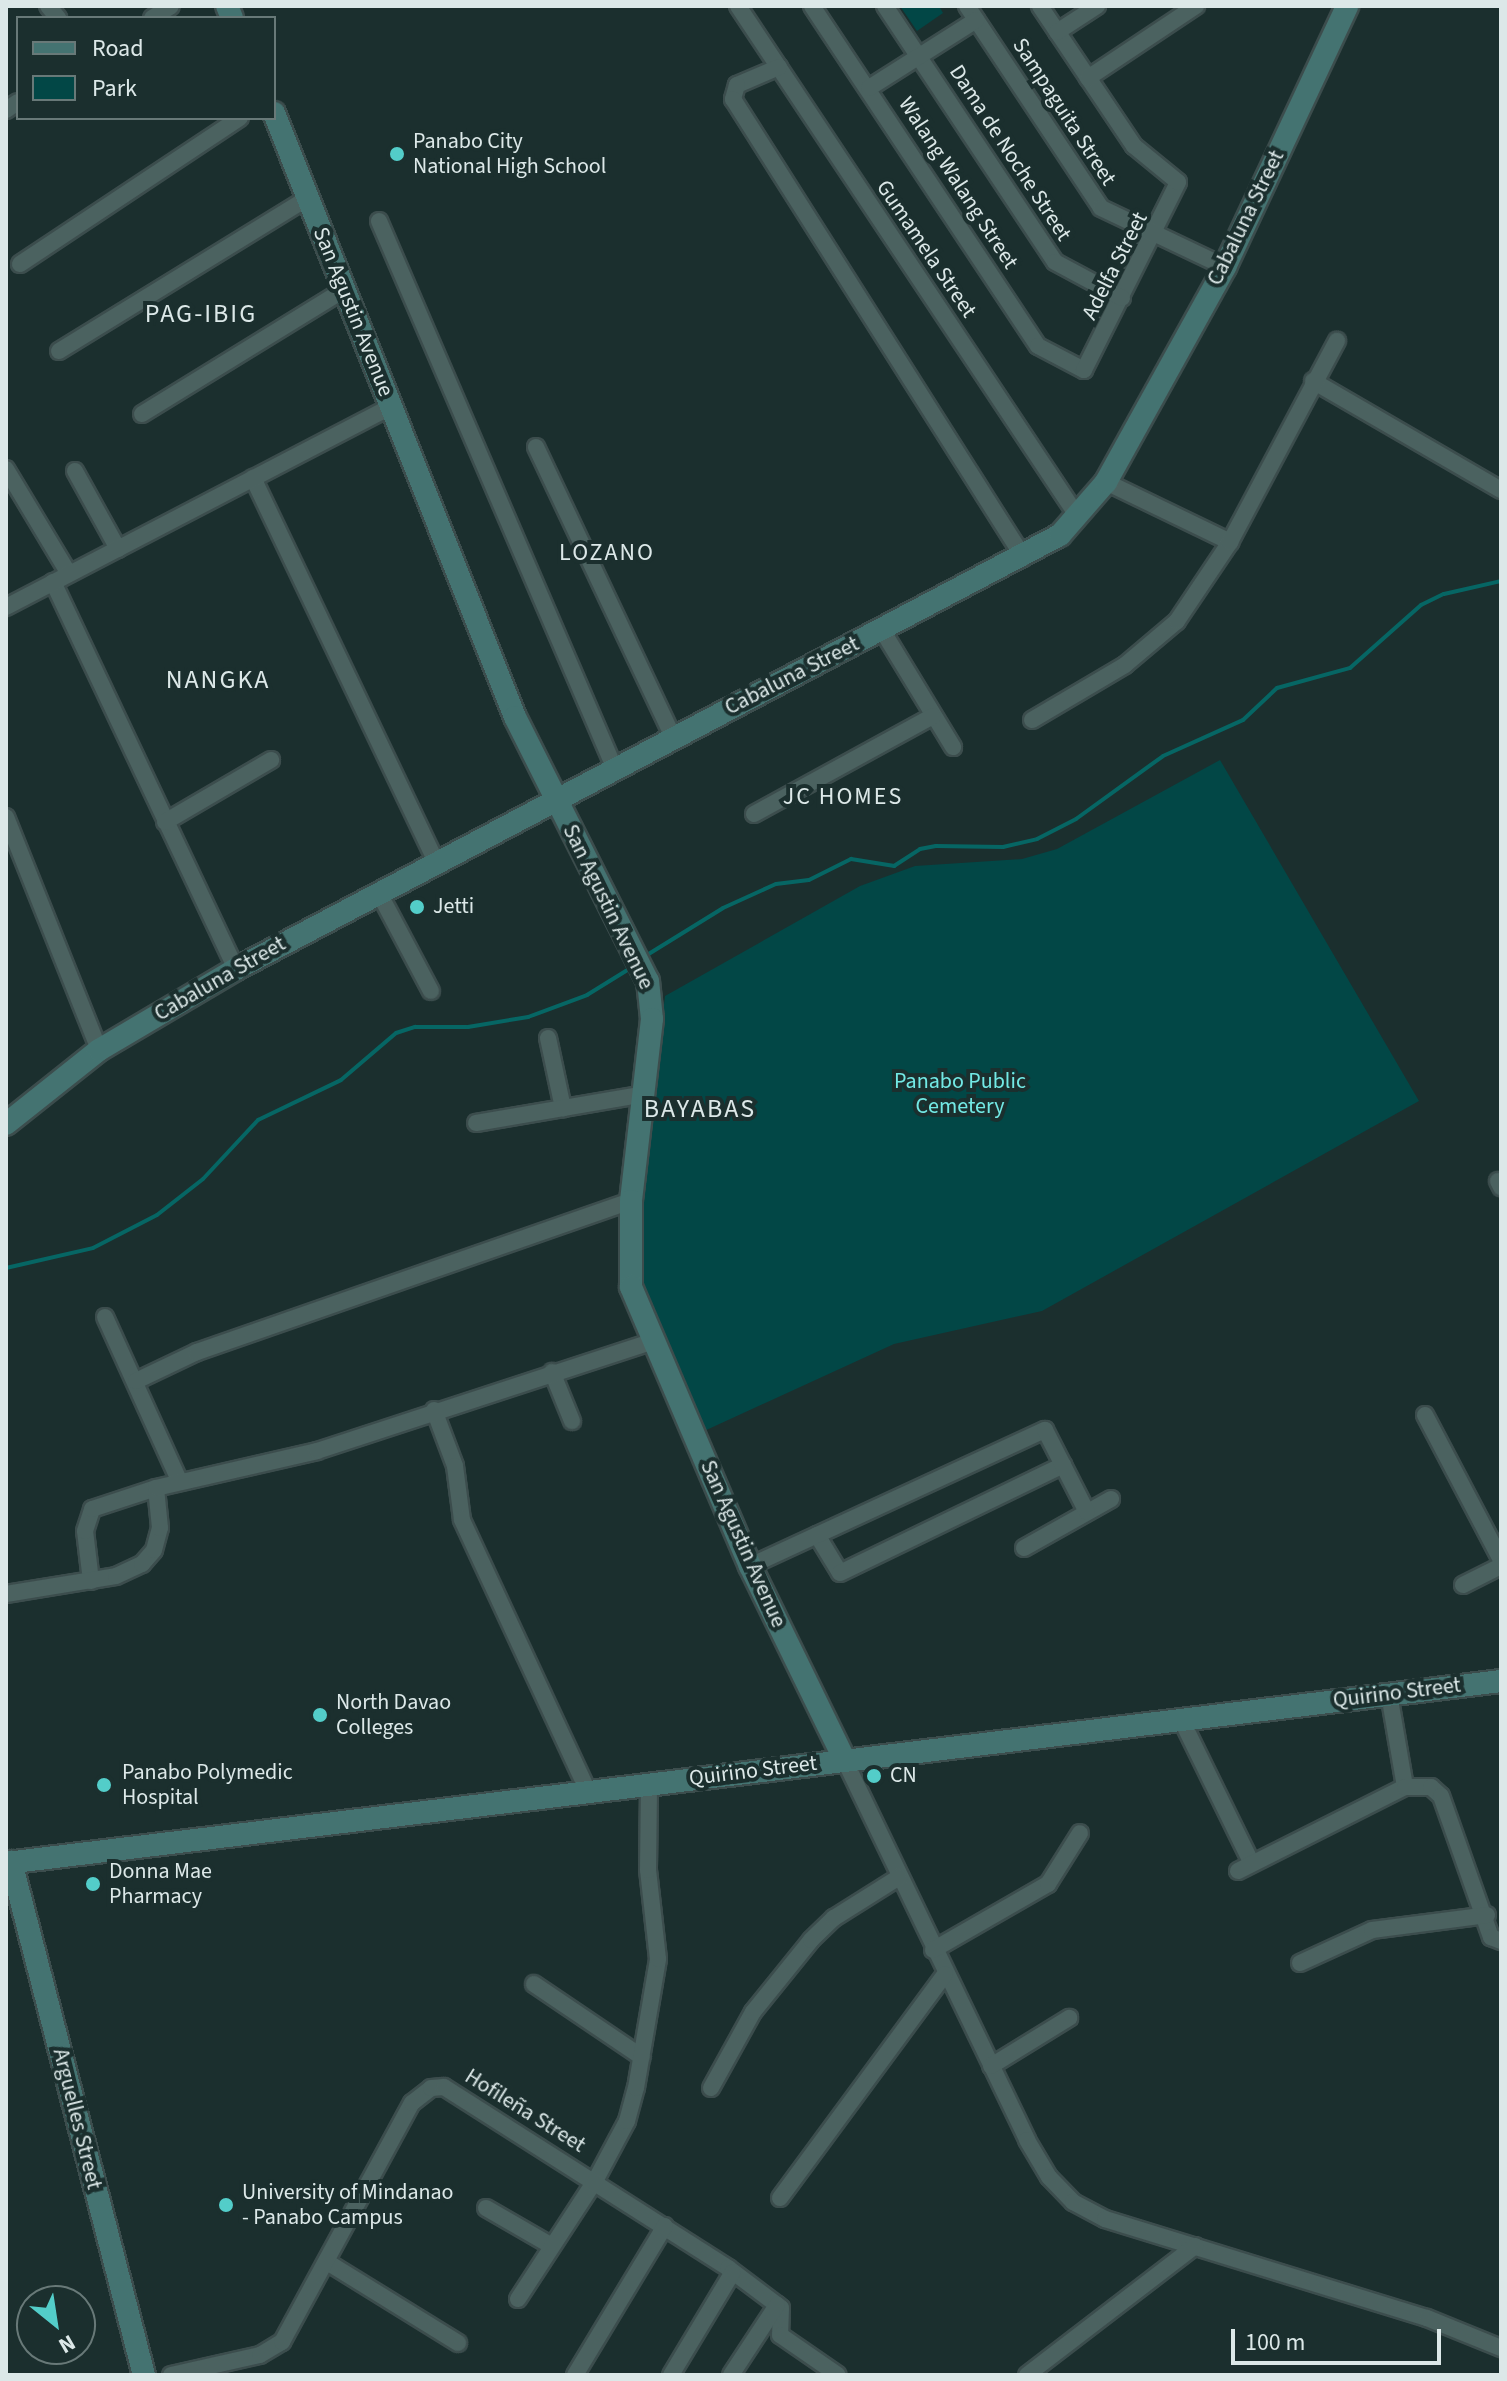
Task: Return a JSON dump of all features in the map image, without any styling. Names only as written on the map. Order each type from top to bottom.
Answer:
[{"type":"street","name":"Gumamela Street","points":[[738,6],[1078,517]]},
{"type":"street","name":"Walang Walang Street","points":[[812,6],[1038,346],[1080,369]]},
{"type":"street","name":"Dama de Noche Street","points":[[885,6],[1055,262],[1122,298]]},
{"type":"street","points":[[1040,6],[1088,78],[1196,6]]},
{"type":"street","points":[[1057,32],[1097,6]]},
{"type":"street","name":"Cabaluna Street","points":[[6,1124],[99,1050],[236,969],[614,767],[1024,558],[1078,517],[1106,482],[1225,267],[1347,6]]},
{"type":"street","points":[[869,88],[919,55],[972,13]]},
{"type":"street","name":"Sampaguita Street","points":[[972,13],[1101,208],[1225,267]]},
{"type":"street","points":[[779,67],[737,85],[733,99],[1024,558]]},
{"type":"street","name":"Adelfa Street","points":[[1080,369],[1090,366],[1179,186],[1173,177],[1143,157],[1088,78]]},
{"type":"street","name":"San Agustin Avenue","points":[[276,118],[482,640],[554,799],[648,981],[653,1005],[631,1201],[629,1274],[653,1341],[750,1566],[844,1759]]},
{"type":"street","points":[[20,264],[237,120]]},
{"type":"street","points":[[59,351],[308,198]]},
{"type":"street","points":[[379,221],[614,767]]},
{"type":"street","points":[[142,414],[342,291]]},
{"type":"street","points":[[1032,720],[1162,637],[1195,599],[1230,542],[1337,341]]},
{"type":"street","points":[[1313,381],[1501,490]]},
{"type":"street","points":[[6,607],[390,407]]},
{"type":"street","points":[[536,447],[673,737]]},
{"type":"street","points":[[6,469],[69,574]]},
{"type":"street","points":[[75,471],[118,549]]},
{"type":"street","points":[[253,478],[436,861]]},
{"type":"street","points":[[1106,482],[1230,542]]},
{"type":"street","points":[[53,582],[236,969]]},
{"type":"street","points":[[882,630],[953,747]]},
{"type":"street","points":[[754,814],[933,716]]},
{"type":"street","points":[[165,822],[271,760]]},
{"type":"street","points":[[6,817],[99,1050]]},
{"type":"street","points":[[378,891],[431,991]]},
{"type":"street","points":[[548,1038],[563,1108]]},
{"type":"street","points":[[476,1123],[645,1094]]},
{"type":"street","points":[[136,1381],[197,1352],[631,1201]]},
{"type":"street","points":[[105,1317],[179,1480]]},
{"type":"street","points":[[91,1581],[85,1531],[92,1509],[179,1480],[317,1451],[434,1410],[653,1341]]},
{"type":"street","points":[[552,1372],[572,1421]]},
{"type":"street","points":[[434,1410],[455,1466],[462,1520],[588,1791]]},
{"type":"street","points":[[1425,1415],[1501,1560]]},
{"type":"street","points":[[750,1566],[1045,1430],[1087,1512]]},
{"type":"street","points":[[817,1535],[840,1573],[1063,1465]]},
{"type":"street","points":[[6,1594],[91,1581],[127,1572],[154,1550],[160,1517],[156,1488]]},
{"type":"street","points":[[1024,1548],[1111,1499]]},
{"type":"street","points":[[1463,1585],[1501,1566]]},
{"type":"street","name":"Quirino Street","points":[[9,1862],[1501,1681]]},
{"type":"street","points":[[1389,1694],[1405,1787]]},
{"type":"street","points":[[1181,1719],[1245,1868],[1405,1787],[1431,1787],[1441,1796],[1487,1915],[1491,1937],[1501,1941]]},
{"type":"street","points":[[844,1759],[933,1950],[1037,2159],[1073,2202],[1105,2219],[1427,2318],[1501,2348]]},
{"type":"street","points":[[518,2299],[550,2245],[595,2181],[627,2121],[642,2057],[658,1959],[650,1907],[649,1784]]},
{"type":"street","points":[[933,1950],[1048,1884],[1080,1833]]},
{"type":"street","name":"Arguelles Street","points":[[9,1862],[144,2375]]},
{"type":"street","points":[[711,2088],[753,2012],[811,1940],[834,1918],[899,1877]]},
{"type":"street","points":[[1300,1963],[1372,1930],[1487,1915]]},
{"type":"street","points":[[780,2198],[945,1974]]},
{"type":"street","points":[[534,1984],[642,2057]]},
{"type":"street","points":[[991,2066],[1069,2018]]},
{"type":"street","name":"Hofileña Street","points":[[171,2375],[271,2351],[288,2334],[412,2103],[431,2088],[455,2091],[665,2226],[777,2305]]},
{"type":"street","points":[[486,2208],[550,2245]]},
{"type":"street","points":[[575,2375],[665,2226]]},
{"type":"street","points":[[1038,2372],[1195,2246]]},
{"type":"street","points":[[327,2262],[458,2343]]},
{"type":"street","points":[[671,2375],[733,2272]]},
{"type":"street","points":[[731,2375],[777,2305],[783,2313],[780,2335],[838,2375]]},
{"type":"green space","points":[[900,6],[939,6],[943,13],[917,31]]},
{"type":"green space","name":"Panabo Public Cemetery","points":[[1220,760],[1419,1101],[1042,1311],[894,1344],[702,1432],[639,1274],[642,1194],[665,996],[860,886],[915,866],[1022,859],[1057,849]]},
{"type":"waterway","points":[[647,955],[723,908],[776,884],[809,880],[851,859],[894,866],[920,849],[936,846],[1003,847],[1037,839],[1076,819],[1163,756],[1243,720],[1277,688],[1350,668],[1421,605],[1444,594],[1501,581]]},
{"type":"waterway","points":[[6,1268],[93,1248],[157,1215],[203,1179],[258,1120],[341,1080],[396,1033],[415,1027],[468,1027],[528,1017],[587,995],[629,969]]},
{"type":"place","name":"Panabo City National High School","points":[[397,154]]},
{"type":"place","name":"Jetti","points":[[417,907]]},
{"type":"place","name":"North Davao Colleges","points":[[320,1715]]},
{"type":"place","name":"CN","points":[[874,1776]]},
{"type":"place","name":"Panabo Polymedic Hospital","points":[[104,1785]]},
{"type":"place","name":"Donna Mae Pharmacy","points":[[93,1884]]},
{"type":"place","name":"University of Mindanao - Panabo Campus","points":[[226,2205]]},
{"type":"district","name":"PAG-IBIG","points":[[201,314]]},
{"type":"district","name":"LOZANO","points":[[607,553]]},
{"type":"district","name":"NANGKA","points":[[218,680]]},
{"type":"district","name":"JC HOMES","points":[[843,797]]},
{"type":"district","name":"BAYABAS","points":[[700,1109]]}]
